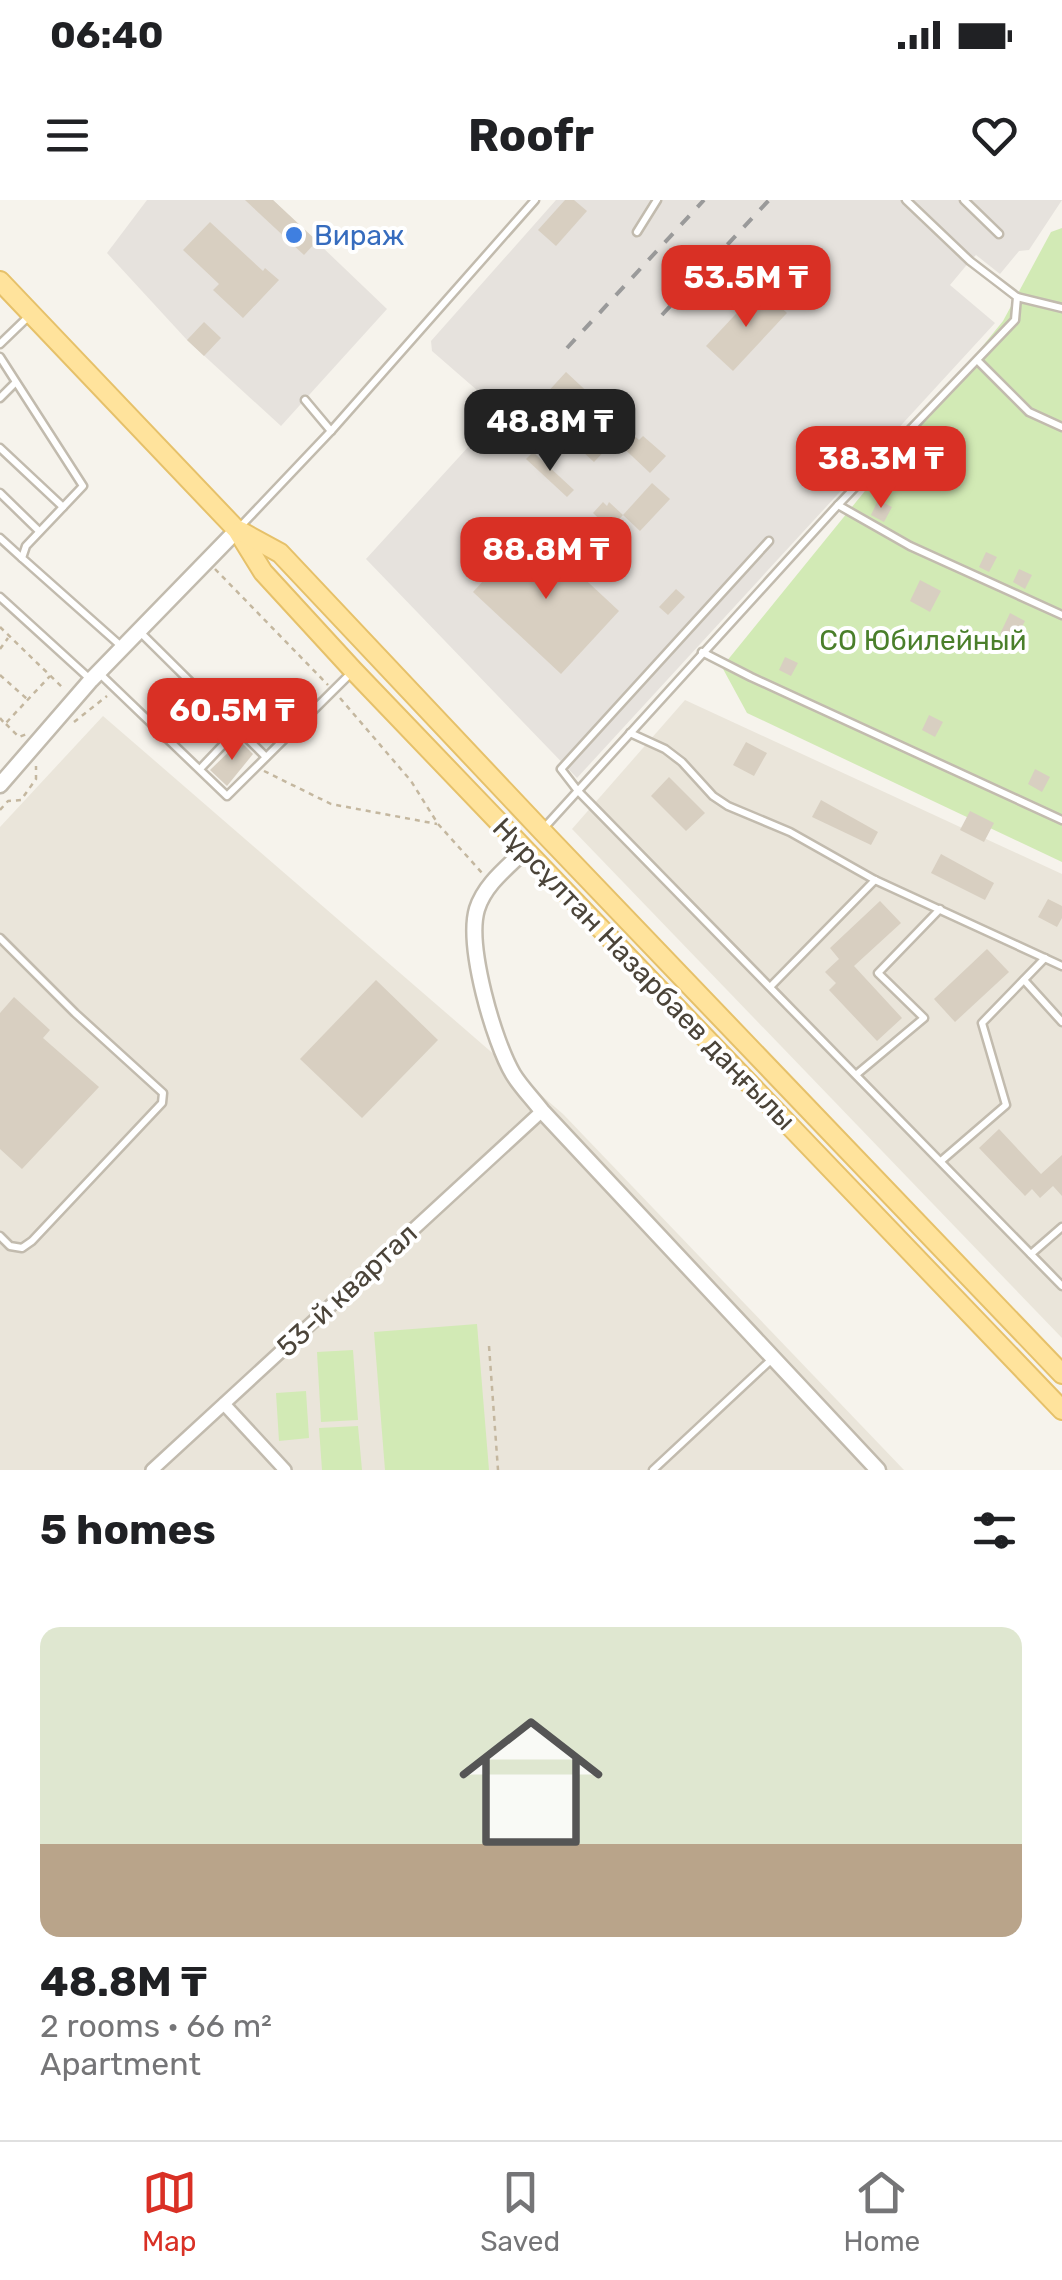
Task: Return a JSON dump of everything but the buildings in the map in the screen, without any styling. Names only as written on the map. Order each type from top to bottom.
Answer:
[{"type":"main road","name":"Нұрсұлтан Назарбаев даңғылы","points":[[0,281],[237,530],[264,572],[354,670],[1062,1410]]},
{"type":"main road","name":"Нұрсұлтан Назарбаев даңғылы","points":[[237,530],[280,553],[1062,1374]]},
{"type":"main road","points":[[526,850],[542,832]]},
{"type":"street","points":[[0,785],[95,676],[237,530]]},
{"type":"street","points":[[526,850],[490,883],[476,911],[483,989],[496,1036],[514,1075],[542,1111],[878,1470]]},
{"type":"street","name":"53-й квартал","points":[[152,1470],[542,1111]]},
{"type":"street","points":[[224,1404],[285,1470]]},
{"type":"lane","points":[[237,530],[331,431],[536,200]]},
{"type":"lane","points":[[636,232],[656,200]]},
{"type":"lane","points":[[906,200],[970,260],[1017,297],[1062,308]]},
{"type":"lane","points":[[964,200],[1000,234]]},
{"type":"lane","points":[[542,832],[838,505],[1016,320],[1017,297]]},
{"type":"lane","points":[[0,344],[30,315]]},
{"type":"lane","points":[[0,357],[84,486],[26,546],[22,558]]},
{"type":"lane","points":[[978,361],[1030,412],[1062,427]]},
{"type":"lane","points":[[0,398],[16,384]]},
{"type":"lane","points":[[305,400],[331,431]]},
{"type":"lane","points":[[0,448],[64,506]]},
{"type":"lane","points":[[0,493],[39,532]]},
{"type":"lane","points":[[838,505],[910,546],[1062,614]]},
{"type":"lane","points":[[0,538],[122,647]]},
{"type":"lane","points":[[769,541],[561,770],[1062,1286]]},
{"type":"lane","points":[[0,597],[116,689],[227,796],[354,670]]},
{"type":"lane","points":[[138,630],[266,756]]},
{"type":"lane","points":[[702,652],[1062,820]]},
{"type":"lane","points":[[200,769],[238,729]]},
{"type":"lane","points":[[630,733],[665,749],[713,796],[790,832],[876,880],[1062,966]]},
{"type":"lane","points":[[770,986],[876,880]]},
{"type":"lane","points":[[857,1074],[924,1018],[878,973],[940,909]]},
{"type":"lane","points":[[0,938],[75,1013],[163,1092],[162,1103],[32,1241],[22,1248],[10,1246],[0,1236]]},
{"type":"lane","points":[[941,1161],[1006,1105],[982,1023],[1046,958]]},
{"type":"lane","points":[[1024,980],[1062,1022]]},
{"type":"lane","points":[[1031,1254],[1062,1227]]},
{"type":"lane","points":[[654,1470],[773,1358]]},
{"type":"path","points":[[206,561],[333,690],[411,782],[438,824],[490,883]]},
{"type":"path","points":[[0,627],[51,675],[5,724]]},
{"type":"path","points":[[0,648],[10,636]]},
{"type":"path","points":[[0,675],[28,700]]},
{"type":"path","points":[[74,722],[116,689]]},
{"type":"path","points":[[0,718],[19,737],[34,730]]},
{"type":"path","points":[[0,810],[8,802],[21,800],[36,779],[36,766]]},
{"type":"path","points":[[256,767],[331,804],[438,824]]},
{"type":"path","points":[[488,1346],[498,1470]]},
{"type":"shaded area","points":[[147,200],[273,200],[387,309],[281,426],[187,340],[107,253]]},
{"type":"shaded area","points":[[556,200],[1062,200],[1029,250],[1019,251],[1000,274],[976,255],[970,261],[950,285],[995,323],[577,778],[366,559],[501,411],[432,351],[431,341]]},
{"type":"shaded area","points":[[685,700],[1062,874],[1062,1338],[572,829]]},
{"type":"shaded area","points":[[103,716],[563,1114],[904,1470],[0,1470],[0,827]]},
{"type":"green space","name":"СО Юбилейный","points":[[1062,228],[1062,862],[747,713],[722,667],[1003,321],[1051,232]]},
{"type":"green space","points":[[477,1324],[489,1470],[385,1470],[374,1332]]},
{"type":"green space","points":[[353,1350],[358,1420],[321,1422],[317,1352]]},
{"type":"green space","points":[[306,1391],[309,1438],[279,1441],[276,1393]]},
{"type":"green space","points":[[358,1426],[362,1470],[322,1470],[319,1428]]},
{"type":"railway","points":[[567,348],[704,200]]},
{"type":"railway","points":[[662,315],[769,200]]},
{"type":"place","name":"Вираж","points":[[294,235]]}]
